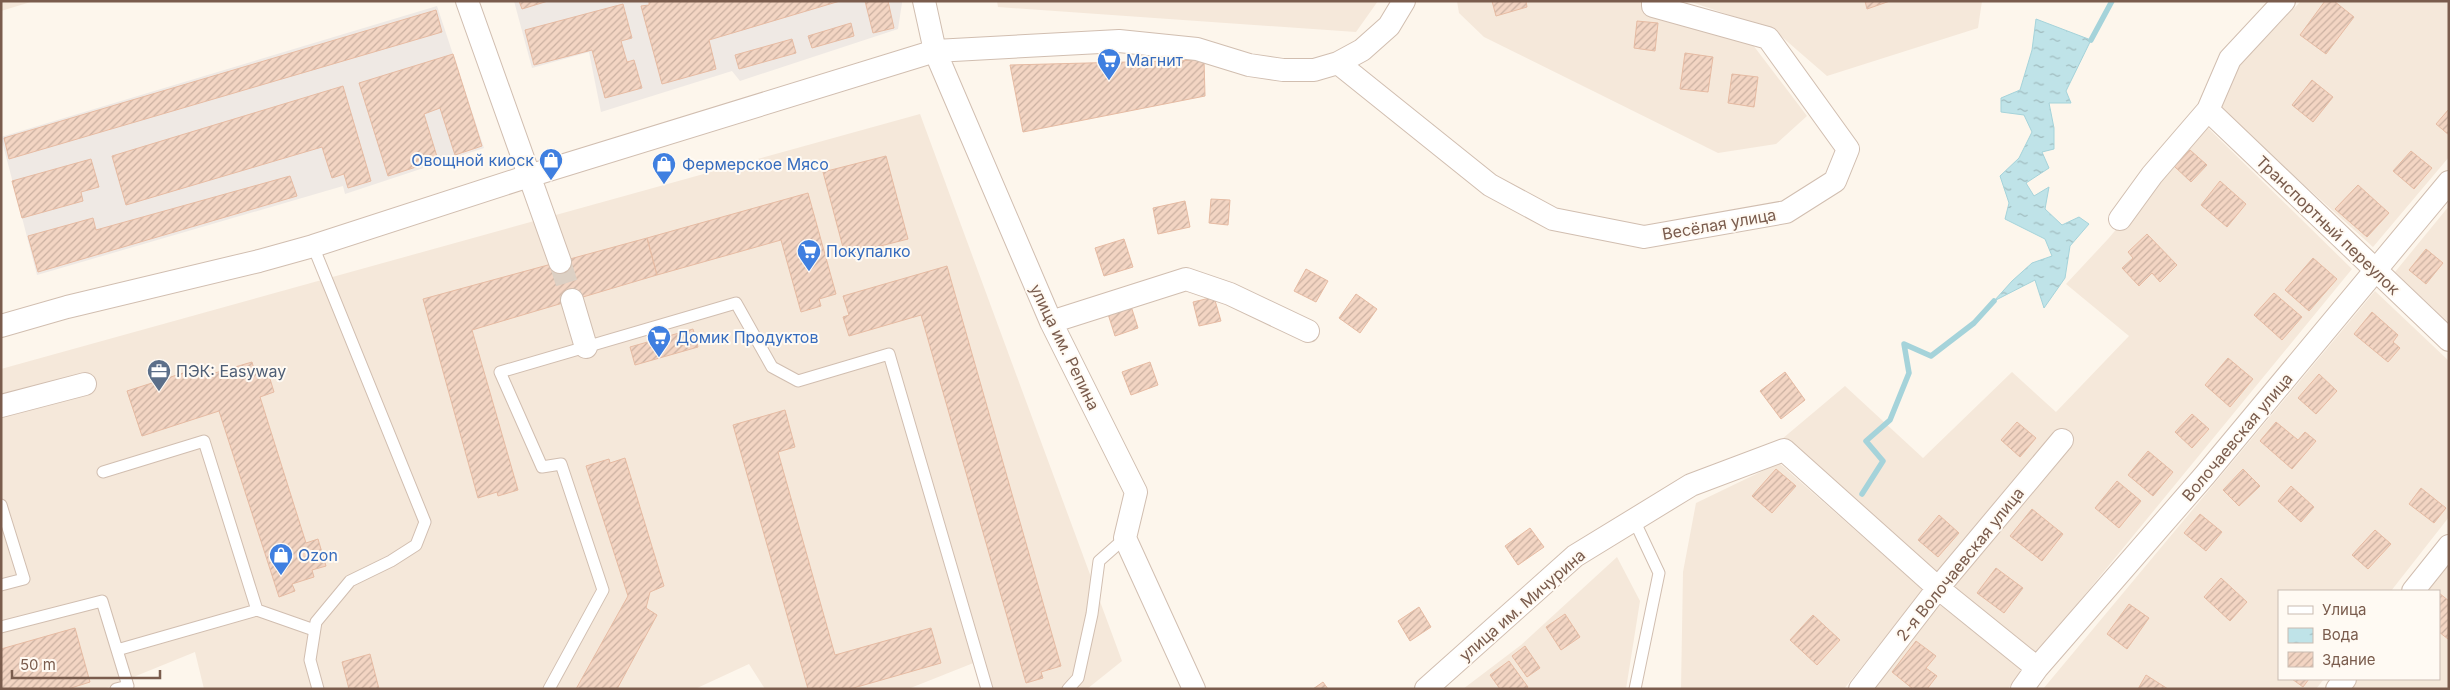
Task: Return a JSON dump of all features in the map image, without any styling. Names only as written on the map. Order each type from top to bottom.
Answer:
[{"type":"street","points":[[467,1],[560,262]]},
{"type":"street","name":"улица им. Репина","points":[[924,1],[935,51],[1051,322],[1136,492],[1125,538]]},
{"type":"street","points":[[2,324],[313,246],[529,176],[935,51],[1119,41],[1197,49],[1249,65],[1283,70],[1314,70],[1338,63],[1362,50],[1389,26],[1404,1]]},
{"type":"street","name":"Весёлая улица","points":[[1338,63],[1490,185],[1553,218],[1644,237],[1786,212],[1835,181],[1848,148],[1768,38],[1654,6],[1653,1]]},
{"type":"street","points":[[2120,219],[2152,174],[2208,110],[2230,59],[2284,1]]},
{"type":"street","name":"Транспортный переулок","points":[[2208,110],[2449,340]]},
{"type":"street","name":"Волочаевская улица","points":[[2022,689],[2037,668],[2205,475],[2449,182]]},
{"type":"street","points":[[1051,322],[1186,279],[1230,294],[1308,331]]},
{"type":"street","points":[[572,300],[586,347]]},
{"type":"street","points":[[1,406],[85,384]]},
{"type":"street","name":"2-я Волочаевская улица","points":[[1860,689],[1938,588],[2062,440]]},
{"type":"street","name":"улица им. Мичурина","points":[[1426,689],[1575,556],[1691,485],[1784,450],[1938,588]]},
{"type":"street","points":[[1125,538],[1194,689]]},
{"type":"street","points":[[2414,590],[2449,546]]},
{"type":"street","points":[[1938,588],[2037,668]]},
{"type":"lane","points":[[313,246],[424,522],[416,545],[391,561],[350,581],[316,622],[310,660],[318,689]]},
{"type":"lane","points":[[549,689],[603,590],[561,464],[542,468],[500,372],[736,303],[772,367],[798,381],[889,354],[987,689]]},
{"type":"lane","points":[[103,472],[204,442],[256,610]]},
{"type":"lane","points":[[1,505],[24,579],[1,585]]},
{"type":"lane","points":[[1634,520],[1659,573],[1636,689]]},
{"type":"lane","points":[[1068,689],[1078,678],[1092,614],[1099,561],[1125,538]]},
{"type":"lane","points":[[1,627],[102,601],[128,686],[116,689]]},
{"type":"lane","points":[[117,650],[256,610],[314,630]]},
{"type":"shaded area","points":[[1,1],[34,1],[1,11]]},
{"type":"shaded area","points":[[514,1],[902,1],[902,3],[898,29],[740,81],[732,71],[601,112],[589,52],[532,68]]},
{"type":"shaded area","points":[[997,1],[1378,1],[1356,32],[998,7]]},
{"type":"shaded area","points":[[1457,1],[1646,1],[1753,45],[1807,116],[1776,144],[1718,153],[1484,37],[1459,13]]},
{"type":"shaded area","points":[[1688,1],[1982,1],[1978,28],[1827,76],[1774,30]]},
{"type":"shaded area","points":[[2301,1],[2449,1],[2449,157],[2373,247],[2219,108],[2238,66]]},
{"type":"shaded area","points":[[437,6],[484,148],[345,194],[343,186],[37,275],[1,137]]},
{"type":"shaded area","points":[[920,114],[1122,661],[1087,689],[988,689],[981,660],[908,689],[765,689],[749,664],[695,689],[204,689],[195,652],[104,689],[1,689],[1,369]]},
{"type":"shaded area","points":[[2205,125],[2352,269],[2037,653],[1938,574],[1782,439],[1845,386],[1923,458],[2012,372],[2056,412],[2129,336],[2066,284],[2108,239]]},
{"type":"shaded area","points":[[2449,206],[2449,323],[2395,272]]},
{"type":"shaded area","points":[[2375,291],[2449,361],[2449,517],[2392,590],[2278,590],[2278,680],[2323,680],[2316,689],[2043,689]]},
{"type":"shaded area","points":[[1779,463],[1923,590],[1844,689],[1681,689],[1683,572],[1696,503]]},
{"type":"shaded area","points":[[1617,557],[1640,601],[1626,689],[1463,689],[1521,645]]},
{"type":"shaded area","points":[[2449,562],[2449,689],[2349,689],[2356,680],[2440,680],[2440,590],[2427,590]]},
{"type":"shaded area","points":[[1936,602],[2022,669],[2008,689],[1870,689]]},
{"type":"water","points":[[2036,19],[2091,40],[2066,91],[2071,103],[2049,103],[2054,128],[2054,149],[2042,152],[2049,168],[2026,183],[2034,196],[2049,187],[2045,209],[2062,225],[2079,217],[2089,224],[2070,246],[2065,278],[2044,308],[2035,280],[1994,301],[2032,263],[2052,256],[2045,239],[2005,219],[2009,203],[2000,176],[2019,158],[2032,132],[2024,115],[2001,112],[2001,98],[2020,90],[2032,50]]},
{"type":"building","points":[[519,1],[548,1],[522,9]]},
{"type":"building","points":[[649,1],[840,1],[709,40],[716,69],[662,84],[641,6],[649,5]]},
{"type":"building","points":[[865,1],[888,1],[894,28],[873,33]]},
{"type":"building","points":[[1492,1],[1526,1],[1527,7],[1496,16]]},
{"type":"building","points":[[1865,1],[1890,1],[1867,9]]},
{"type":"building","points":[[2325,1],[2334,1],[2354,17],[2326,54],[2300,35]]},
{"type":"building","points":[[623,4],[632,38],[621,41],[627,62],[634,60],[642,88],[605,98],[592,50],[534,65],[525,30]]},
{"type":"building","points":[[436,10],[442,32],[9,159],[4,138]]},
{"type":"building","points":[[1637,21],[1658,23],[1655,51],[1634,48]]},
{"type":"building","points":[[851,23],[854,36],[812,48],[808,36]]},
{"type":"building","points":[[792,39],[796,53],[739,69],[735,55]]},
{"type":"building","points":[[1685,53],[1713,57],[1708,92],[1680,89]]},
{"type":"building","points":[[453,54],[482,146],[455,155],[440,108],[424,114],[438,160],[388,176],[359,83]]},
{"type":"building","name":"Магнит","points":[[1204,60],[1205,96],[1023,132],[1010,65]]},
{"type":"building","points":[[1732,74],[1758,77],[1754,107],[1728,103]]},
{"type":"building","points":[[2312,80],[2333,97],[2313,122],[2292,105]]},
{"type":"building","points":[[343,86],[371,181],[348,188],[344,174],[332,178],[322,147],[126,205],[112,156]]},
{"type":"building","points":[[2449,109],[2449,135],[2436,124]]},
{"type":"building","points":[[2190,150],[2207,165],[2191,182],[2174,166]]},
{"type":"building","points":[[2411,151],[2432,168],[2414,189],[2393,171]]},
{"type":"building","points":[[886,156],[908,239],[845,255],[823,172]]},
{"type":"building","points":[[91,159],[99,187],[81,192],[83,201],[22,218],[12,181]]},
{"type":"building","points":[[290,176],[297,196],[38,272],[28,236],[93,218],[96,230]]},
{"type":"building","points":[[2220,181],[2246,204],[2227,227],[2201,205]]},
{"type":"building","points":[[2358,185],[2389,213],[2367,237],[2335,209]]},
{"type":"building","points":[[808,193],[836,294],[819,299],[821,306],[801,312],[781,240],[657,275],[647,238]]},
{"type":"building","points":[[1211,199],[1230,200],[1228,225],[1209,223]]},
{"type":"building","points":[[1185,201],[1190,227],[1158,234],[1153,208]]},
{"type":"building","points":[[2147,234],[2177,265],[2160,282],[2152,273],[2139,286],[2122,268],[2133,258],[2128,252]]},
{"type":"building","points":[[647,238],[657,275],[472,330],[518,490],[498,496],[497,492],[478,498],[423,299]]},
{"type":"building","points":[[1124,239],[1133,267],[1104,276],[1095,248]]},
{"type":"building","points":[[2426,249],[2443,263],[2426,284],[2409,270]]},
{"type":"building","points":[[2313,258],[2337,279],[2309,311],[2285,290]]},
{"type":"building","points":[[947,266],[1061,666],[1041,672],[1043,678],[1026,683],[921,315],[849,336],[843,317],[849,315],[843,296]]},
{"type":"building","points":[[1306,269],[1328,281],[1316,302],[1294,291]]},
{"type":"building","points":[[2274,293],[2302,317],[2282,340],[2254,315]]},
{"type":"building","points":[[1356,294],[1377,309],[1360,333],[1339,318]]},
{"type":"building","points":[[1214,297],[1221,321],[1199,326],[1193,302]]},
{"type":"building","points":[[1131,306],[1138,328],[1115,336],[1108,314]]},
{"type":"building","points":[[2372,312],[2398,335],[2393,342],[2400,348],[2388,362],[2354,334]]},
{"type":"building","points":[[693,329],[698,347],[635,365],[630,347]]},
{"type":"building","points":[[2228,358],[2253,379],[2230,407],[2205,385]]},
{"type":"building","points":[[252,362],[255,373],[267,369],[274,392],[260,397],[306,543],[318,539],[326,566],[312,570],[314,577],[292,584],[295,591],[279,597],[219,411],[142,436],[127,391],[205,366],[208,375]]},
{"type":"building","points":[[1150,362],[1158,385],[1131,395],[1122,372]]},
{"type":"building","points":[[1785,372],[1805,400],[1781,419],[1760,391]]},
{"type":"building","points":[[2319,374],[2337,391],[2316,414],[2298,398]]},
{"type":"building","points":[[785,410],[795,447],[778,452],[835,655],[931,628],[941,663],[850,689],[808,689],[733,425]]},
{"type":"building","points":[[2192,414],[2209,429],[2192,448],[2175,432]]},
{"type":"building","points":[[2017,422],[2036,438],[2020,457],[2001,440]]},
{"type":"building","points":[[2276,422],[2298,440],[2305,432],[2316,441],[2292,469],[2260,441]]},
{"type":"building","points":[[2148,451],[2173,472],[2153,496],[2128,475]]},
{"type":"building","points":[[625,458],[664,586],[650,592],[646,608],[657,615],[617,689],[576,689],[628,596],[586,466],[609,459],[610,463]]},
{"type":"building","points":[[1776,469],[1796,486],[1772,513],[1752,496]]},
{"type":"building","points":[[2243,469],[2260,486],[2239,506],[2223,490]]},
{"type":"building","points":[[2117,481],[2141,501],[2119,528],[2095,508]]},
{"type":"building","points":[[2291,486],[2314,507],[2301,522],[2278,501]]},
{"type":"building","points":[[2421,488],[2446,508],[2434,523],[2409,504]]},
{"type":"building","points":[[2032,509],[2063,534],[2042,561],[2010,536]]},
{"type":"building","points":[[2200,514],[2222,532],[2206,551],[2184,533]]},
{"type":"building","points":[[1939,515],[1959,533],[1938,557],[1918,540]]},
{"type":"building","points":[[1530,528],[1544,547],[1518,565],[1505,546]]},
{"type":"building","points":[[2375,530],[2391,544],[2368,569],[2352,555]]},
{"type":"building","points":[[1996,568],[2023,588],[2004,613],[1977,593]]},
{"type":"building","points":[[2221,578],[2247,602],[2230,621],[2204,597]]},
{"type":"building","points":[[2440,594],[2449,601],[2448,639],[2440,633]]},
{"type":"building","points":[[2129,604],[2149,618],[2127,649],[2107,634]]},
{"type":"building","points":[[1419,607],[1431,627],[1410,641],[1398,621]]},
{"type":"building","points":[[1565,614],[1580,637],[1561,650],[1546,627]]},
{"type":"building","points":[[1813,615],[1840,640],[1817,665],[1790,640]]},
{"type":"building","points":[[75,628],[90,682],[68,689],[1,689],[1,649]]},
{"type":"building","points":[[1916,641],[1936,656],[1926,668],[1937,676],[1927,689],[1913,689],[1892,672]]},
{"type":"building","points":[[1525,646],[1540,668],[1527,677],[1512,656]]},
{"type":"building","points":[[370,654],[379,689],[349,689],[342,662]]},
{"type":"building","points":[[1509,661],[1528,687],[1525,689],[1500,689],[1490,675]]},
{"type":"building","points":[[2146,675],[2168,689],[2138,689]]},
{"type":"building","points":[[2293,680],[2308,680],[2303,687]]},
{"type":"building","points":[[1323,682],[1328,689],[1313,689]]},
{"type":"waterway","points":[[2091,40],[2112,1]]},
{"type":"waterway","points":[[1862,494],[1883,461],[1866,441],[1890,420],[1909,373],[1904,344],[1931,356],[1974,323],[1994,301]]},
{"type":"tunnel","points":[[560,262],[572,300]]},
{"type":"place","name":"Магнит","points":[[1109,81]]},
{"type":"place","name":"Овощной киоск","points":[[551,181]]},
{"type":"place","name":"Фермерское Мясо","points":[[664,185]]},
{"type":"place","name":"Покупалко","points":[[809,272]]},
{"type":"place","name":"Домик Продуктов","points":[[659,358]]},
{"type":"place","name":"ПЭК: Easyway","points":[[159,392]]},
{"type":"place","name":"Ozon","points":[[281,576]]}]
